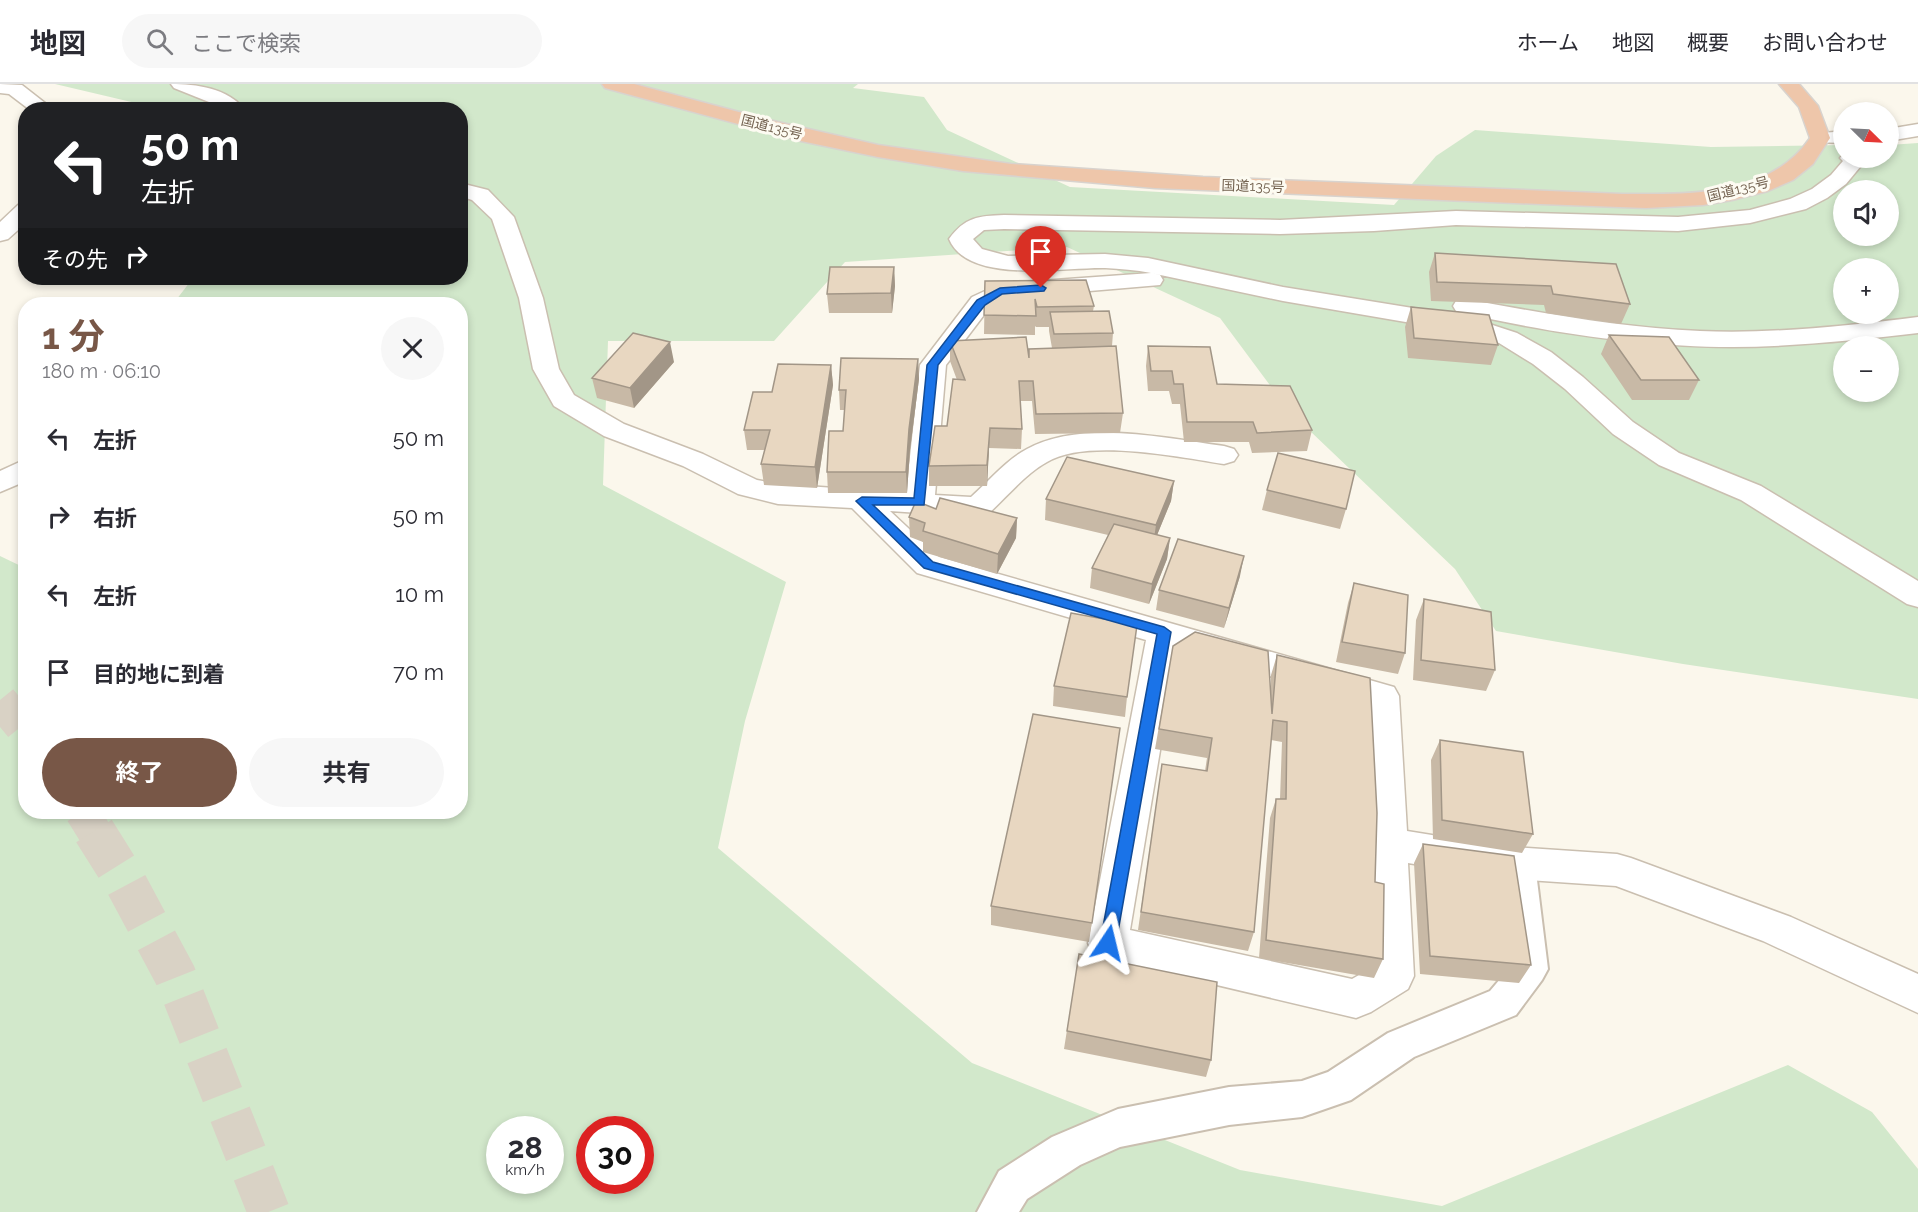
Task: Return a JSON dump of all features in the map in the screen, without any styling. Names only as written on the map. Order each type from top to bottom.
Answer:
[{"type":"highway","name":"国道135号","points":[[612,84],[791,133],[917,158],[1062,175],[1234,185],[1622,201],[1708,198],[1768,183],[1791,171],[1807,158],[1820,138]]},
{"type":"highway","points":[[1789,84],[1808,106],[1820,138]]},
{"type":"street","points":[[181,84],[223,102]]},
{"type":"street","points":[[0,87],[15,89],[33,102]]},
{"type":"street","points":[[1899,133],[1918,130]]},
{"type":"street","points":[[1820,138],[1833,137]]},
{"type":"street","points":[[1820,138],[1833,144]]},
{"type":"street","points":[[1849,168],[1844,176],[1805,201],[1744,217],[1706,222],[1678,224],[1456,219],[1374,225],[1280,227],[1004,222],[977,223],[966,230],[962,239],[964,246],[974,254],[1007,263],[1105,261],[1148,266],[1283,294],[1468,325],[1508,338],[1542,358],[1574,383],[1623,428],[1669,459],[1751,493],[1918,596]]},
{"type":"street","points":[[468,191],[480,195],[503,217],[531,298],[546,369],[564,400],[614,430],[693,460],[748,487],[778,494],[978,507],[1038,454],[1061,446],[1102,443],[1142,444],[1224,456]]},
{"type":"street","points":[[0,234],[18,217]]},
{"type":"street","points":[[920,502],[933,365],[981,302],[1000,291],[1122,284],[1199,275],[1290,281],[1464,306],[1581,327],[1668,338],[1779,340],[1918,325]]},
{"type":"street","points":[[0,483],[18,473]]},
{"type":"street","points":[[862,501],[928,565],[1164,632],[1382,696],[1394,976],[1356,999],[1108,943],[1164,632]]},
{"type":"street","points":[[1387,844],[1519,864],[1617,870],[1777,929],[1918,994]]},
{"type":"lane","points":[[997,1212],[1013,1185],[1066,1150],[1118,1128],[1229,1106],[1302,1099],[1338,1087],[1401,1045],[1503,1003],[1530,969],[1519,864]]},
{"type":"green space","points":[[55,84],[858,84],[853,88],[924,97],[947,130],[1070,187],[1394,205],[1436,156],[1475,130],[1711,147],[1833,145],[1833,168],[1899,168],[1899,144],[1918,143],[1918,699],[1683,664],[1496,631],[1455,569],[1289,411],[1220,318],[1067,247],[845,262],[774,341],[608,341],[603,485],[786,582],[745,721],[718,848],[972,1063],[1240,1170],[1442,1206],[1788,1065],[1872,1112],[1918,1169],[1918,1212],[0,1212],[0,556],[18,565],[18,819],[468,819],[468,297],[178,297],[188,285],[468,285],[468,102],[131,102]]},
{"type":"building","points":[[1435,253],[1616,264],[1630,304],[1553,294],[1551,286],[1437,282]]},
{"type":"building","points":[[830,267],[894,267],[891,293],[827,294]]},
{"type":"building","points":[[1086,280],[1094,306],[1037,307],[1035,299],[1036,316],[984,315],[985,281]]},
{"type":"building","points":[[1411,307],[1489,315],[1498,345],[1414,338]]},
{"type":"building","points":[[1109,311],[1113,333],[1054,334],[1050,312]]},
{"type":"building","points":[[633,333],[670,342],[630,388],[592,378]]},
{"type":"building","points":[[1609,335],[1669,337],[1699,380],[1641,380]]},
{"type":"building","points":[[1026,337],[1029,358],[1029,349],[1116,346],[1123,413],[1036,414],[1033,381],[1019,381],[1022,429],[990,428],[987,465],[929,466],[935,426],[947,426],[953,379],[965,380],[950,341]]},
{"type":"building","points":[[1148,346],[1210,347],[1217,384],[1290,386],[1312,430],[1257,433],[1253,422],[1187,422],[1183,384],[1174,384],[1172,371],[1151,371]]},
{"type":"building","points":[[841,358],[918,359],[906,472],[827,472],[829,431],[843,431],[846,390],[839,390]]},
{"type":"building","points":[[778,364],[831,365],[815,467],[761,464],[770,430],[744,430],[753,392],[772,392]]},
{"type":"building","points":[[1278,453],[1355,471],[1346,509],[1267,490]]},
{"type":"building","points":[[1067,457],[1174,481],[1156,525],[1046,499]]},
{"type":"building","points":[[940,498],[1017,518],[998,554],[923,531],[925,523],[909,517],[916,501],[936,509]]},
{"type":"building","points":[[1114,524],[1170,538],[1152,584],[1092,568]]},
{"type":"building","points":[[1178,539],[1244,556],[1229,608],[1159,590]]},
{"type":"building","points":[[1354,583],[1408,595],[1405,653],[1342,642]]},
{"type":"building","points":[[1424,599],[1491,612],[1495,670],[1421,660]]},
{"type":"building","points":[[1071,613],[1137,625],[1127,697],[1054,686]]},
{"type":"building","points":[[1195,632],[1268,651],[1272,714],[1277,655],[1370,678],[1377,813],[1375,882],[1384,884],[1383,959],[1266,940],[1276,799],[1286,799],[1287,722],[1273,720],[1254,932],[1141,912],[1162,764],[1207,771],[1212,738],[1159,729],[1173,646]]},
{"type":"building","points":[[1033,714],[1120,728],[1092,923],[991,906]]},
{"type":"building","points":[[1440,740],[1523,752],[1533,834],[1442,820]]},
{"type":"building","points":[[1423,844],[1514,856],[1531,965],[1430,956]]},
{"type":"building","points":[[1079,954],[1217,982],[1211,1060],[1067,1031]]},
{"type":"tunnel","points":[[0,700],[18,722]]},
{"type":"tunnel","points":[[86,819],[95,833]]},
{"type":"tunnel","points":[[94,831],[121,874],[175,975],[269,1212]]},
{"type":"route","points":[[1041,288],[1000,291],[981,302],[933,365],[920,502],[862,501],[928,565],[1164,632],[1108,943]]}]
